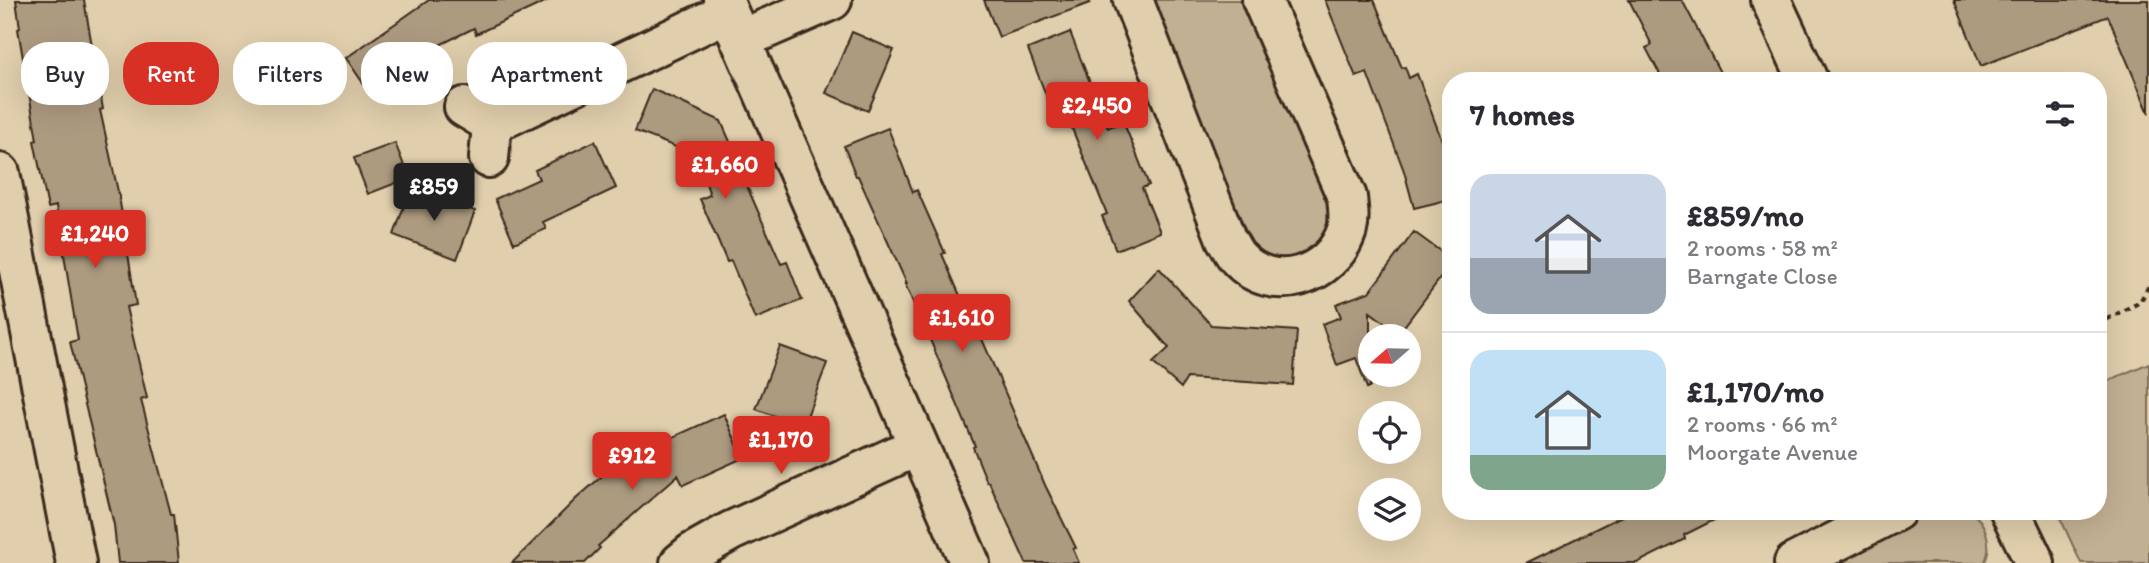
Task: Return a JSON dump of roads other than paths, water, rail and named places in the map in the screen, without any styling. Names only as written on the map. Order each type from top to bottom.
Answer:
[{"type":"street","points":[[482,130],[730,17],[832,0]]},
{"type":"street","points":[[1133,0],[1226,239],[1238,258],[1259,274],[1278,280],[1295,279],[1315,270],[1329,258],[1341,243],[1349,213],[1347,197],[1262,0]]},
{"type":"street","points":[[1771,0],[1804,72]]},
{"type":"street","points":[[730,17],[970,563]]},
{"type":"street","points":[[0,173],[7,257],[76,563]]},
{"type":"street","points":[[680,563],[731,531],[918,446]]},
{"type":"street","points":[[1794,563],[1878,520]]},
{"type":"street","points":[[2013,520],[2029,561]]}]
